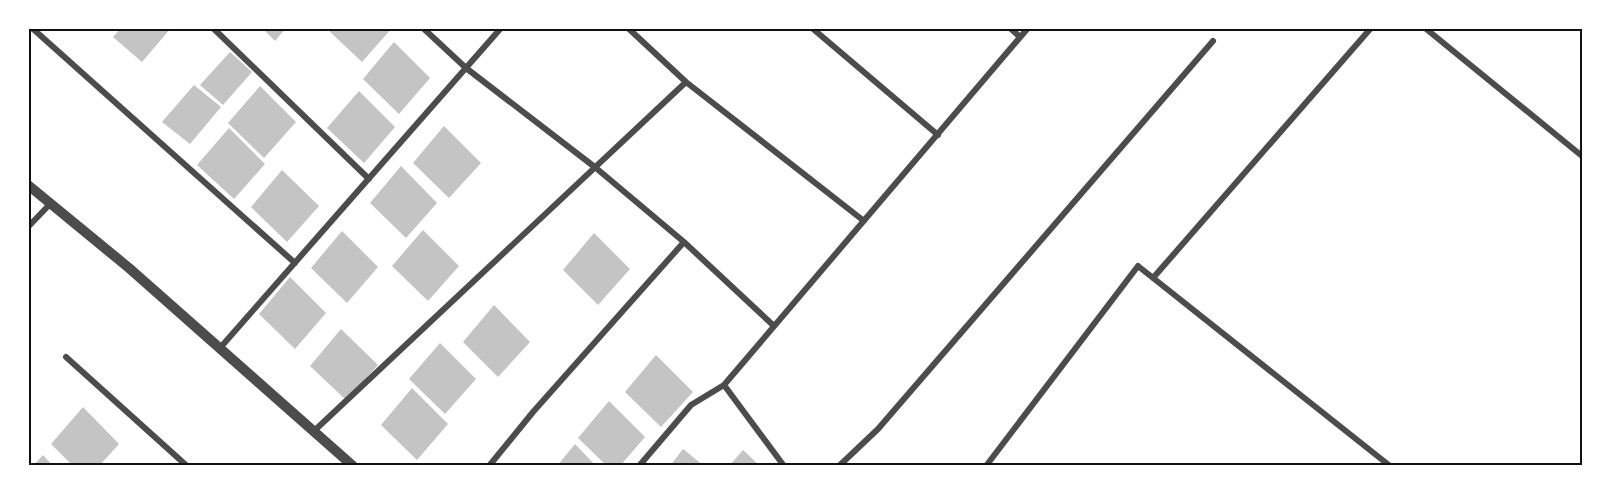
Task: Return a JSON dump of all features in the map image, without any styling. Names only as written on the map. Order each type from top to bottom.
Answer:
[{"type":"street","points":[[32,28],[295,263]]},
{"type":"street","points":[[213,28],[369,180]]},
{"type":"street","points":[[423,28],[466,68],[596,168],[684,242],[774,326]]},
{"type":"street","points":[[220,348],[501,28]]},
{"type":"street","points":[[628,28],[686,82],[864,221]]},
{"type":"street","points":[[812,28],[938,135]]},
{"type":"street","points":[[1010,28],[1020,37]]},
{"type":"street","points":[[639,465],[691,405],[724,385],[1028,28]]},
{"type":"street","points":[[1153,278],[1371,28]]},
{"type":"street","points":[[1425,28],[1582,156]]},
{"type":"street","points":[[839,465],[879,429],[1213,41]]},
{"type":"street","points":[[314,430],[686,82]]},
{"type":"street","points":[[28,185],[129,268],[353,465]]},
{"type":"street","points":[[28,227],[51,203]]},
{"type":"street","points":[[489,465],[684,242]]},
{"type":"street","points":[[986,465],[1138,266],[1390,465]]},
{"type":"street","points":[[66,357],[187,465]]},
{"type":"street","points":[[724,385],[784,465]]},
{"type":"building","points":[[121,28],[171,28],[142,62],[113,37]]},
{"type":"building","points":[[262,28],[286,28],[275,41]]},
{"type":"building","points":[[326,28],[392,28],[362,62]]},
{"type":"building","points":[[394,42],[430,78],[399,114],[363,79]]},
{"type":"building","points":[[230,52],[252,72],[223,105],[200,85]]},
{"type":"building","points":[[194,85],[221,107],[190,144],[162,122]]},
{"type":"building","points":[[260,86],[296,122],[264,158],[228,123]]},
{"type":"building","points":[[359,91],[395,127],[364,163],[327,128]]},
{"type":"building","points":[[444,126],[481,163],[449,198],[413,163]]},
{"type":"building","points":[[229,128],[265,164],[234,199],[197,165]]},
{"type":"building","points":[[401,166],[437,203],[406,238],[370,203]]},
{"type":"building","points":[[282,170],[319,206],[287,242],[251,207]]},
{"type":"building","points":[[423,230],[459,266],[428,301],[392,266]]},
{"type":"building","points":[[342,231],[378,267],[347,303],[311,268]]},
{"type":"building","points":[[594,233],[630,269],[598,305],[563,270]]},
{"type":"building","points":[[290,277],[326,313],[295,349],[259,314]]},
{"type":"building","points":[[494,305],[530,342],[498,377],[463,342]]},
{"type":"building","points":[[341,329],[378,365],[346,400],[310,366]]},
{"type":"building","points":[[440,343],[476,379],[445,414],[409,379]]},
{"type":"building","points":[[656,355],[693,392],[661,427],[625,392]]},
{"type":"building","points":[[412,388],[448,424],[417,460],[381,425]]},
{"type":"building","points":[[609,401],[645,437],[620,466],[607,466],[578,438]]},
{"type":"building","points":[[83,407],[119,444],[99,466],[73,466],[51,444]]},
{"type":"building","points":[[575,444],[596,466],[557,466]]},
{"type":"building","points":[[683,449],[704,466],[670,466]]},
{"type":"building","points":[[743,450],[760,466],[729,466]]},
{"type":"building","points":[[43,455],[53,466],[33,466]]}]
